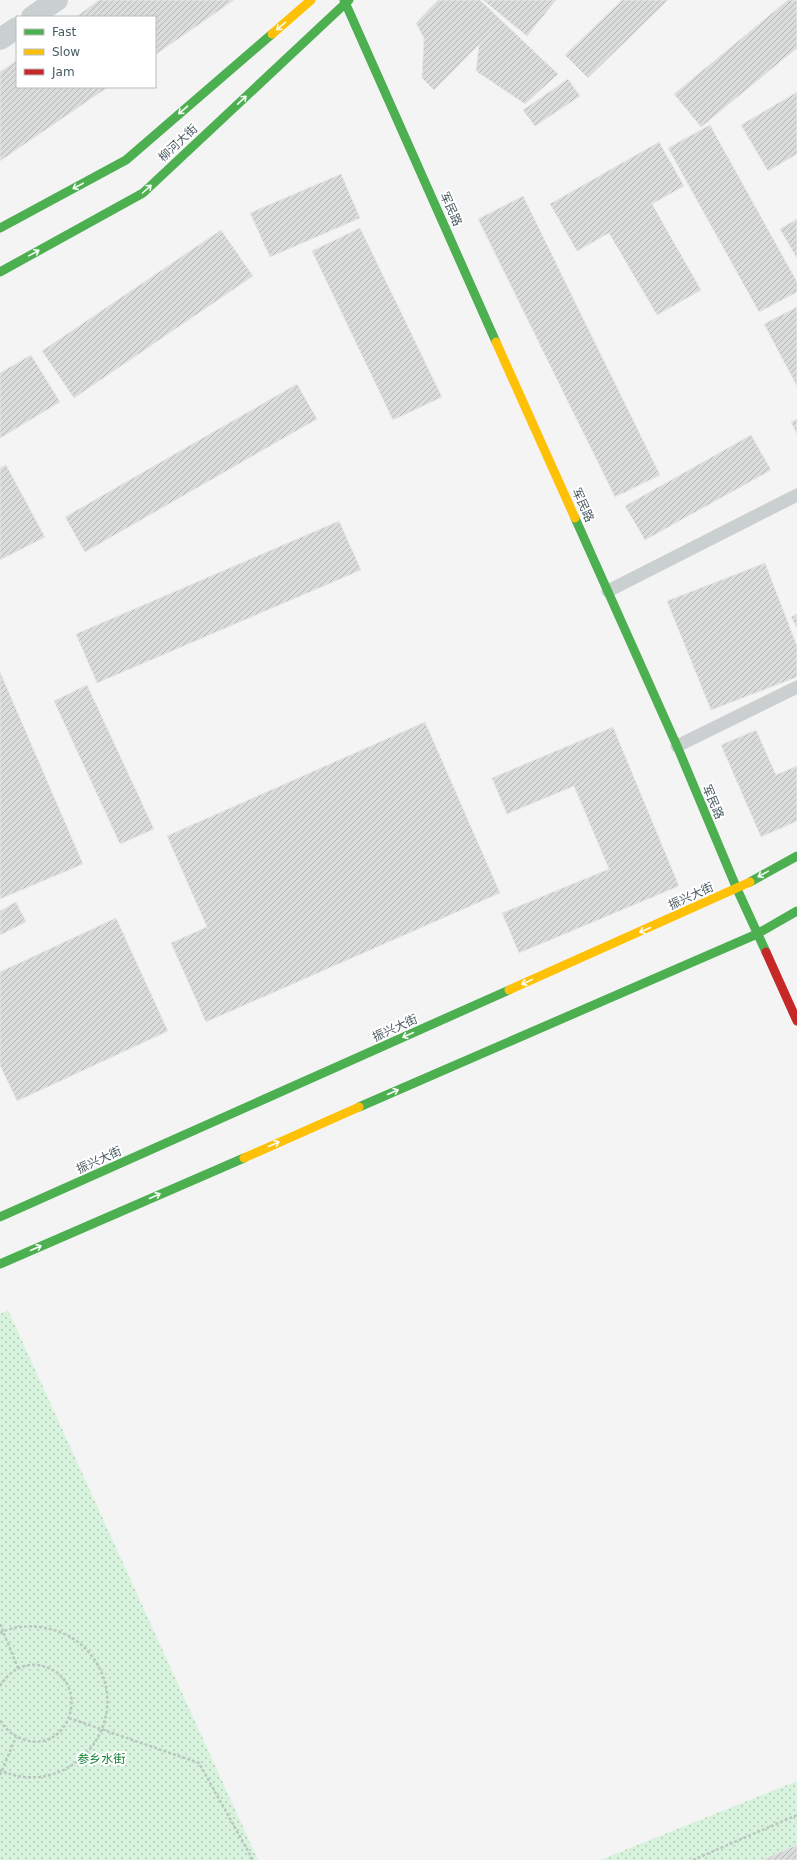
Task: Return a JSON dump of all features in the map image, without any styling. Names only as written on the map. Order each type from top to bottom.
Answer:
[{"type":"street","points":[[33,16],[57,0]]},
{"type":"street","name":"柳河大街","points":[[0,228],[126,160],[311,0]]},
{"type":"street","name":"柳河大街","points":[[0,272],[143,193],[346,1]]},
{"type":"street","name":"军民路","points":[[346,1],[677,746],[737,889],[797,1021]]},
{"type":"street","points":[[0,39],[16,29]]},
{"type":"street","name":"振兴大街","points":[[0,1217],[737,889],[797,856]]},
{"type":"street","points":[[0,1264],[757,934],[797,911]]},
{"type":"lane","points":[[608,591],[797,495]]},
{"type":"lane","points":[[677,746],[797,687]]},
{"type":"path","points":[[0,1624],[18,1668]]},
{"type":"path","points":[[1,1771],[18,1776],[36,1777],[53,1775],[69,1768],[83,1758],[94,1745],[103,1730],[107,1710],[107,1690],[98,1664],[85,1648],[69,1635],[57,1630],[30,1626],[2,1632]]},
{"type":"path","points":[[0,1686],[6,1676],[18,1668],[33,1665],[48,1667],[61,1676],[70,1688],[72,1703],[69,1718],[60,1731],[47,1739],[31,1741],[16,1737],[5,1728],[0,1720]]},
{"type":"path","points":[[69,1718],[199,1763],[253,1860]]},
{"type":"path","points":[[0,1775],[16,1737]]},
{"type":"path","points":[[693,1860],[797,1815]]},
{"type":"green space","name":"参乡水街","points":[[8,1310],[258,1860],[0,1860],[0,1314]]},
{"type":"green space","points":[[797,1781],[797,1860],[600,1860]]},
{"type":"building","points":[[99,0],[234,0],[156,54],[156,16],[77,16]]},
{"type":"building","points":[[438,0],[480,0],[502,21],[434,90],[422,78],[424,38],[416,23]]},
{"type":"building","points":[[483,0],[556,0],[527,36]]},
{"type":"building","points":[[622,0],[668,0],[588,78],[565,55]]},
{"type":"building","points":[[788,0],[797,0],[797,48],[701,127],[674,94]]},
{"type":"building","points":[[502,21],[558,74],[525,104],[476,71],[479,45]]},
{"type":"building","points":[[16,61],[16,88],[107,88],[0,161],[0,72]]},
{"type":"building","points":[[568,79],[580,96],[535,126],[523,110]]},
{"type":"building","points":[[797,92],[797,154],[768,171],[741,125]]},
{"type":"building","points":[[710,125],[797,282],[797,292],[759,312],[668,148]]},
{"type":"building","points":[[659,142],[684,186],[652,204],[701,290],[657,315],[609,233],[577,251],[550,204]]},
{"type":"building","points":[[341,174],[360,218],[270,257],[250,213]]},
{"type":"building","points":[[523,196],[660,475],[615,497],[478,219]]},
{"type":"building","points":[[797,219],[797,258],[780,229]]},
{"type":"building","points":[[360,228],[442,397],[393,420],[312,251]]},
{"type":"building","points":[[221,230],[253,276],[74,398],[42,351]]},
{"type":"building","points":[[797,307],[797,386],[764,324]]},
{"type":"building","points":[[31,355],[60,402],[0,438],[0,373]]},
{"type":"building","points":[[297,384],[317,419],[85,552],[65,517]]},
{"type":"building","points":[[797,419],[797,434],[791,422]]},
{"type":"building","points":[[751,435],[771,470],[645,540],[625,506]]},
{"type":"building","points":[[6,465],[45,537],[0,560],[0,468]]},
{"type":"building","points":[[339,521],[361,570],[97,683],[76,634]]},
{"type":"building","points":[[765,563],[797,646],[797,677],[711,710],[667,601]]},
{"type":"building","points":[[797,614],[797,628],[791,617]]},
{"type":"building","points":[[0,672],[83,864],[0,899]]},
{"type":"building","points":[[87,685],[154,829],[120,844],[54,701]]},
{"type":"building","points":[[425,722],[500,893],[206,1022],[171,943],[207,927],[167,836]]},
{"type":"building","points":[[613,727],[679,886],[519,953],[502,913],[609,869],[574,786],[507,814],[492,778]]},
{"type":"building","points":[[756,730],[776,775],[797,766],[797,821],[761,837],[721,745]]},
{"type":"building","points":[[16,902],[26,922],[0,935],[0,911]]},
{"type":"building","points":[[116,918],[168,1031],[17,1101],[0,1065],[0,972]]},
{"type":"building","points":[[797,1845],[797,1860],[762,1860]]},
{"type":"traffic: fast","points":[[344,0],[496,342]]},
{"type":"traffic: fast","points":[[0,272],[143,193],[349,0]]},
{"type":"traffic: fast","points":[[0,228],[126,160],[272,34]]},
{"type":"traffic: fast","points":[[575,518],[677,746],[737,889],[766,952]]},
{"type":"traffic: fast","points":[[750,882],[797,856]]},
{"type":"traffic: fast","points":[[359,1107],[757,934],[797,911]]},
{"type":"traffic: fast","points":[[0,1217],[509,990]]},
{"type":"traffic: fast","points":[[0,1264],[244,1158]]},
{"type":"traffic: slow","points":[[272,34],[311,0]]},
{"type":"traffic: slow","points":[[496,342],[575,518]]},
{"type":"traffic: slow","points":[[509,990],[750,882]]},
{"type":"traffic: slow","points":[[244,1158],[359,1107]]},
{"type":"traffic: jam","points":[[766,952],[797,1021]]}]
